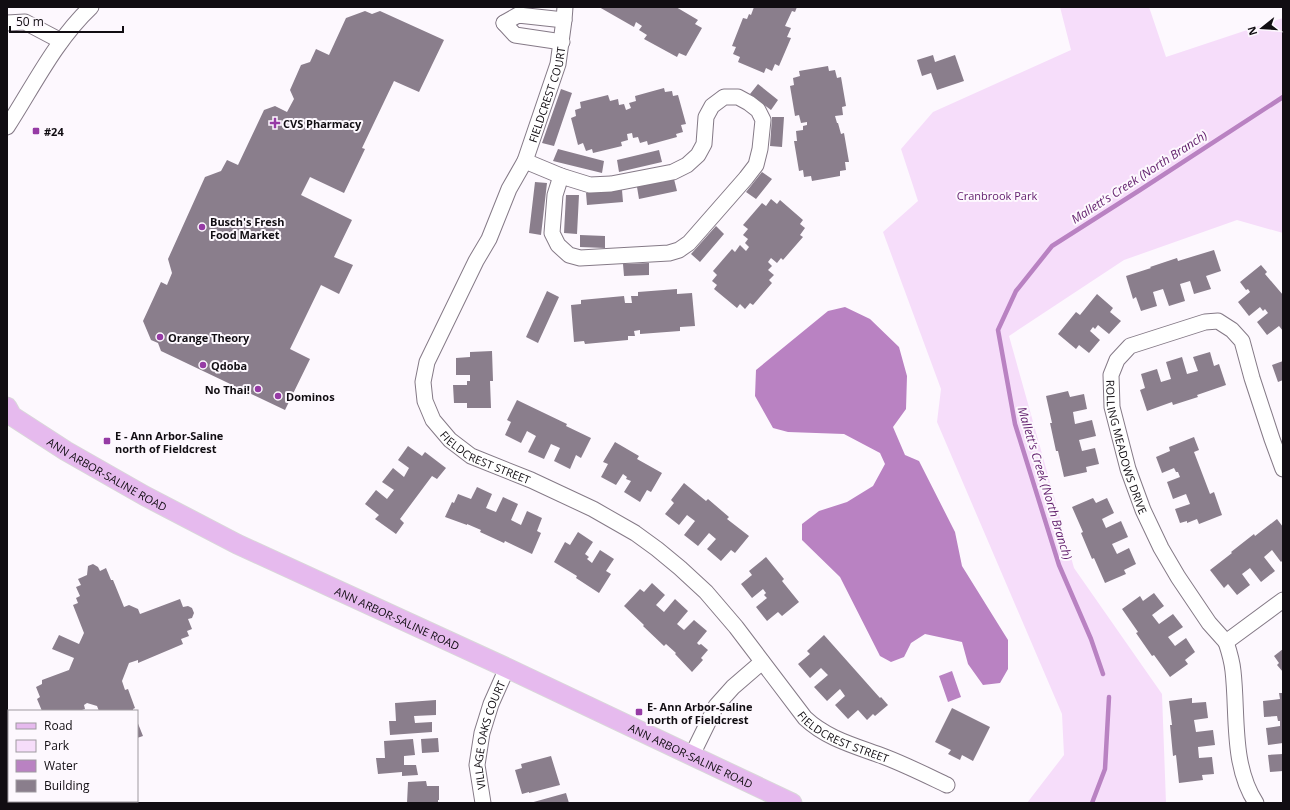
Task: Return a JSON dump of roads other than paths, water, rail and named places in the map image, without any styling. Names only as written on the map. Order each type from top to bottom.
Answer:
[{"type":"main road","name":"ANN ARBOR-SALINE ROAD","points":[[9,413],[66,451],[126,485],[237,544],[507,668],[792,803]]},
{"type":"street","points":[[7,127],[61,41],[83,14],[91,7]]},
{"type":"street","points":[[504,23],[505,7]]},
{"type":"street","points":[[504,23],[518,16],[564,14],[562,42]]},
{"type":"street","points":[[7,23],[25,22],[61,41]]},
{"type":"street","name":"FIELDCREST COURT","points":[[504,23],[515,35],[562,42],[558,64],[525,161]]},
{"type":"street","points":[[525,161],[561,176],[590,184],[610,184],[673,172],[687,165],[699,154],[704,144],[706,117],[709,111],[712,106],[724,97],[738,97],[749,103],[758,110],[763,120],[760,149],[756,165],[689,243],[679,250],[669,253],[580,258],[569,255],[558,245],[552,233],[555,195],[561,176]]},
{"type":"street","name":"FIELDCREST STREET","points":[[525,161],[509,190],[489,239],[476,261],[427,362],[423,382],[425,401],[433,420],[450,440],[471,456],[485,463],[510,471],[614,520],[635,533],[680,568],[706,592],[736,627],[805,718],[815,727],[841,741],[886,757],[947,785]]},
{"type":"street","name":"ROLLING MEADOWS DRIVE","points":[[1256,803],[1245,782],[1240,763],[1233,671],[1226,642],[1209,623],[1178,577],[1161,548],[1143,510],[1128,469],[1112,407],[1112,375],[1117,360],[1130,346],[1205,322],[1218,322],[1232,330],[1242,341],[1263,412],[1283,469]]},
{"type":"street","points":[[1226,642],[1283,600]]},
{"type":"street","points":[[692,756],[716,706],[733,686],[762,662]]},
{"type":"street","name":"VILLAGE OAKS COURT","points":[[483,803],[477,765],[482,733],[491,704],[507,668]]},
{"type":"water","points":[[845,307],[870,319],[899,347],[907,376],[906,409],[893,427],[905,455],[919,461],[955,532],[962,566],[1008,640],[1008,669],[1000,683],[983,685],[968,664],[962,642],[925,634],[911,643],[904,657],[891,662],[880,656],[840,577],[802,540],[802,524],[819,511],[847,502],[873,486],[885,464],[880,453],[844,434],[788,432],[773,428],[755,396],[756,370],[828,311]]},
{"type":"water","points":[[952,671],[961,697],[948,702],[939,676]]},
{"type":"waterway","name":"Mallett's Creek (North Branch)","points":[[1103,674],[1091,639],[1059,565],[1015,424],[998,330],[1016,291],[1052,246],[1283,97]]},
{"type":"waterway","name":"Mallett's Creek (North Branch)","points":[[1092,803],[1105,769],[1109,697]]},
{"type":"place","name":"CVS Pharmacy","points":[[275,123]]},
{"type":"place","name":"#24","points":[[36,131]]},
{"type":"place","name":"Busch's Fresh Food Market","points":[[202,227]]},
{"type":"place","name":"Orange Theory","points":[[160,337]]},
{"type":"place","name":"Qdoba","points":[[203,365]]},
{"type":"place","name":"No Thai!","points":[[258,389]]},
{"type":"place","name":"Dominos","points":[[278,396]]},
{"type":"place","name":"E - Ann Arbor-Saline north of Fieldcrest","points":[[107,441]]},
{"type":"place","name":"E- Ann Arbor-Saline north of Fieldcrest","points":[[639,712]]},
{"type":"park label","name":"Cranbrook Park","points":[[997,195]]}]
